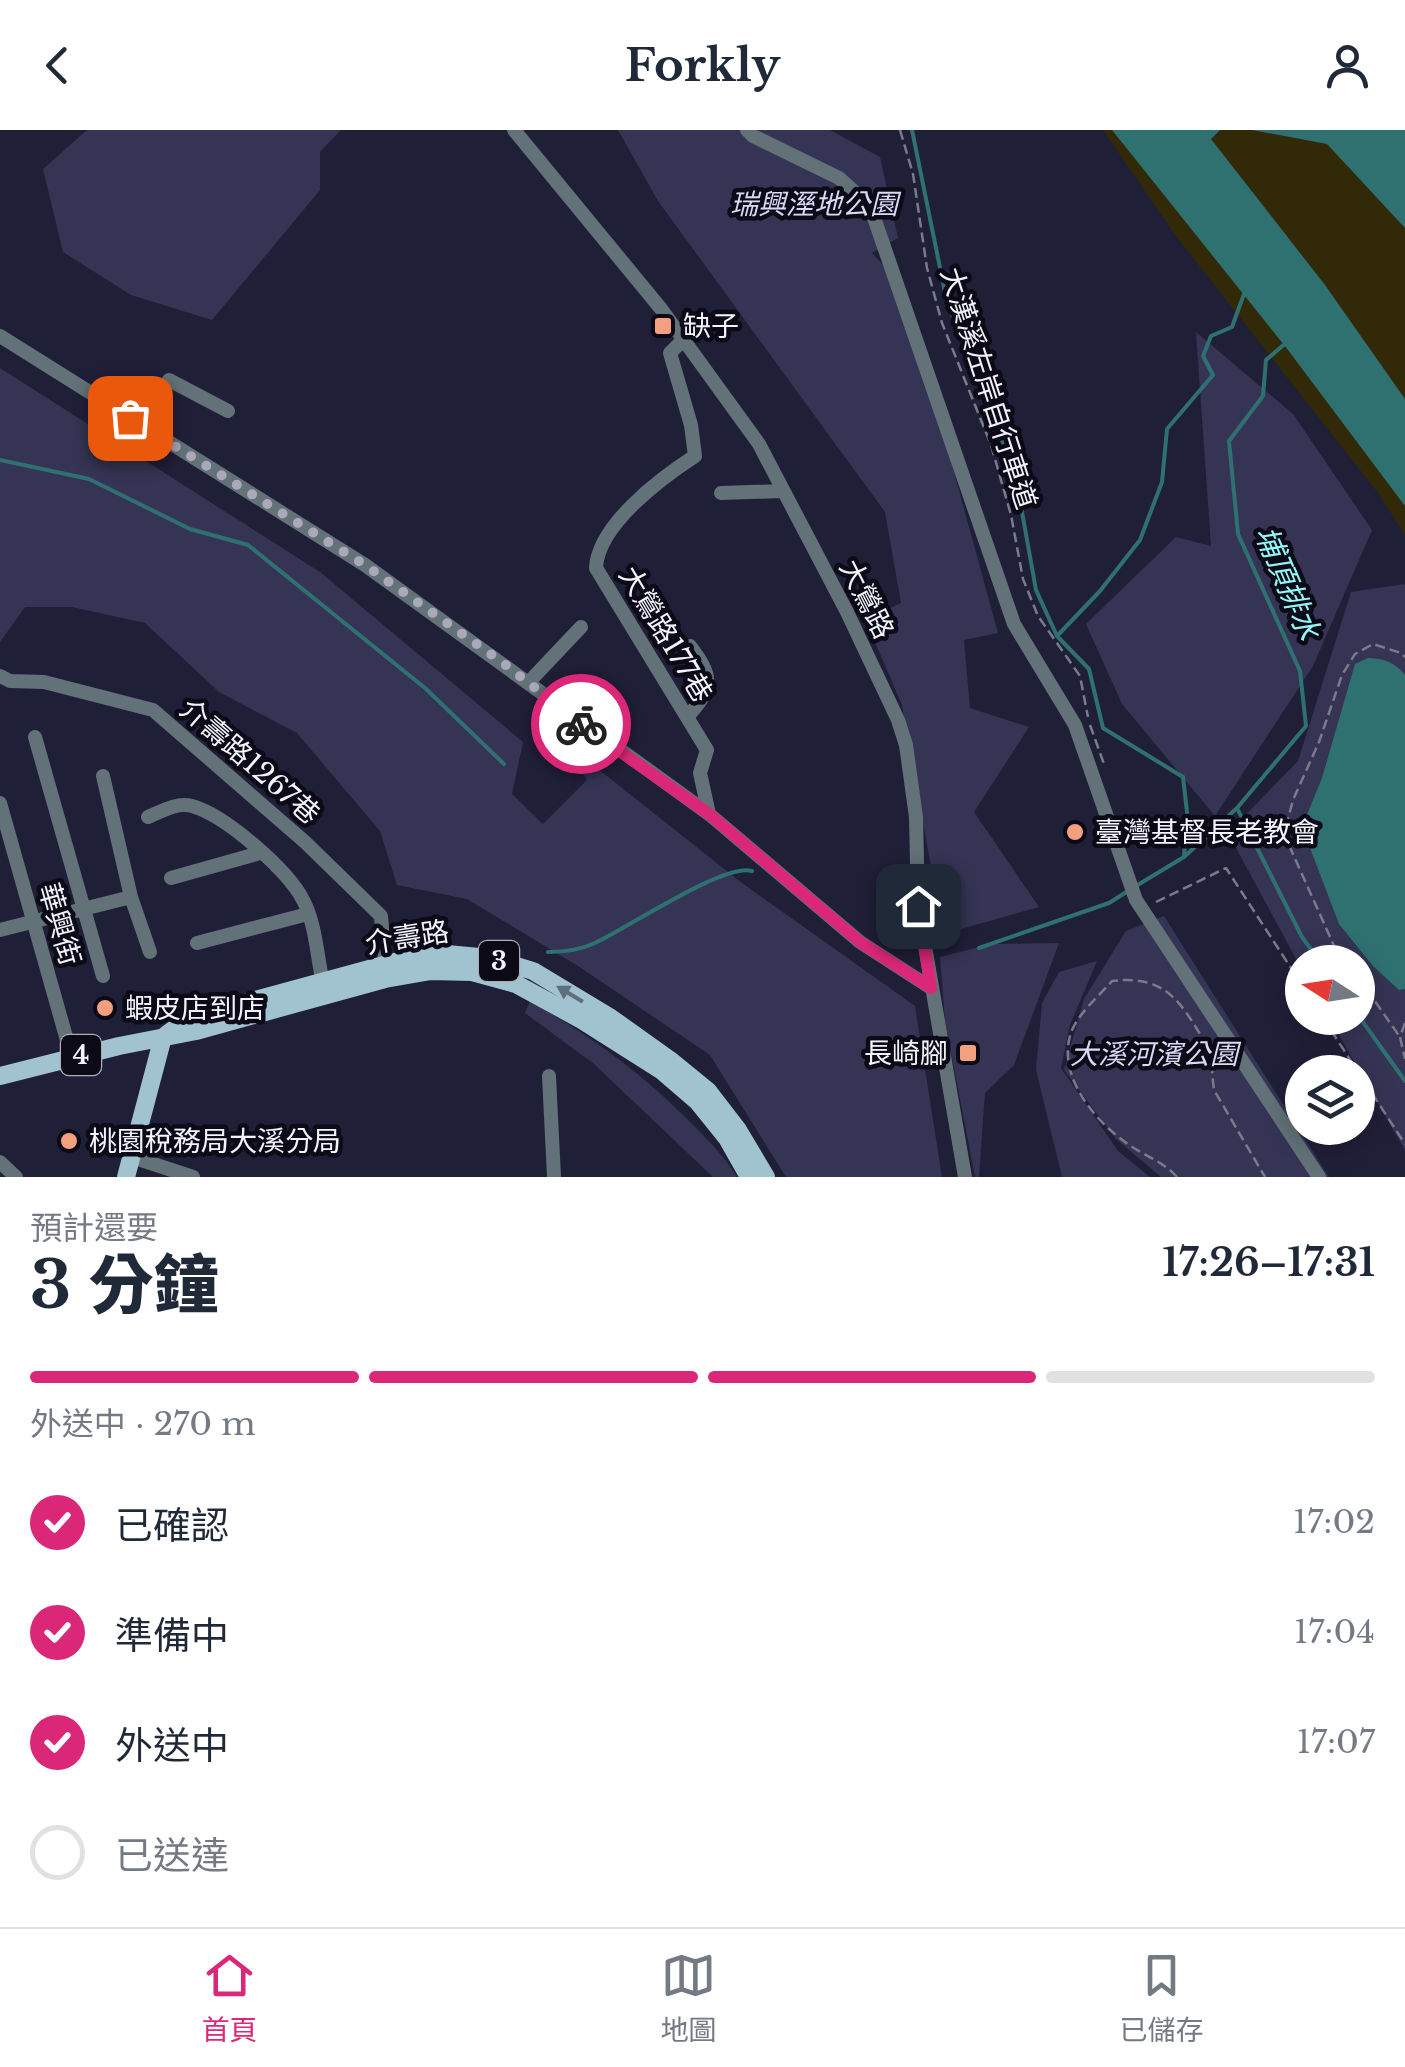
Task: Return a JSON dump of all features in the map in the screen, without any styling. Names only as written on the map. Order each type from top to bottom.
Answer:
[{"type":"main road","name":"介壽路","points":[[0,1076],[196,1031],[447,954],[490,958],[533,971],[611,1018],[708,1091],[738,1130],[766,1177]]},
{"type":"main road","name":"介壽路","points":[[163,1037],[189,1018],[324,983],[386,972],[472,972],[516,984],[580,1018],[662,1071],[698,1102],[727,1138],[749,1177]]},
{"type":"main road","points":[[126,1177],[163,1037]]},
{"type":"street","name":"大鶯路","points":[[514,130],[684,339],[759,444],[847,612],[898,720],[906,745],[916,817],[918,906],[965,1177]]},
{"type":"street","points":[[747,130],[839,178],[870,206],[1014,624],[1075,725],[1128,882],[1319,1177]]},
{"type":"street","points":[[0,336],[365,565],[709,814],[860,942],[931,988]]},
{"type":"street","name":"大鶯路177巷","points":[[684,339],[670,353],[691,425],[695,456],[674,469],[626,512],[597,552],[596,568],[707,750],[700,773],[709,814]]},
{"type":"street","points":[[130,418],[155,403],[168,380],[228,411]]},
{"type":"street","points":[[721,492],[784,491]]},
{"type":"street","points":[[528,683],[581,627]]},
{"type":"street","points":[[687,717],[701,702],[708,676],[708,669],[690,646]]},
{"type":"street","name":"介壽路1267巷","points":[[0,676],[10,681],[44,682],[153,710],[304,842],[381,916],[386,972]]},
{"type":"street","points":[[35,738],[103,976]]},
{"type":"street","points":[[103,776],[132,897],[150,952]]},
{"type":"street","name":"華興街","points":[[0,803],[72,1058]]},
{"type":"street","points":[[148,817],[175,806],[192,806],[222,821],[260,853],[303,899],[324,983]]},
{"type":"street","points":[[170,878],[260,853]]},
{"type":"street","points":[[0,930],[132,897]]},
{"type":"street","points":[[197,943],[308,914]]},
{"type":"street","points":[[548,1076],[554,1177]]},
{"type":"street","points":[[132,1157],[193,1177]]},
{"type":"street","points":[[0,1162],[12,1176]]},
{"type":"path","name":"大漢溪左岸自行車道","points":[[900,130],[913,174],[927,268],[942,324],[991,445],[1024,579],[1038,616],[1080,676],[1086,712],[1105,767]]},
{"type":"path","points":[[1334,945],[1284,834],[1293,800],[1319,742],[1342,675],[1355,654],[1372,644],[1405,657]]},
{"type":"path","points":[[1143,901],[1154,904],[1226,868],[1285,960]]},
{"type":"path","points":[[1177,1177],[1103,1125],[1071,1074],[1067,1051],[1073,1028],[1112,982],[1146,980],[1163,987],[1174,998],[1216,1059],[1212,1073],[1214,1090],[1263,1176]]},
{"type":"path","points":[[1375,1001],[1400,1038],[1405,1058]]},
{"type":"path","points":[[1400,1038],[1405,1023]]},
{"type":"path","points":[[1334,1035],[1405,1144]]},
{"type":"green space","points":[[87,130],[341,130],[320,152],[320,190],[212,320],[131,295],[63,252],[43,169]]},
{"type":"green space","name":"瑞興溼地公園","points":[[618,130],[830,130],[880,157],[898,238],[872,253],[883,265],[946,443],[998,633],[964,640],[970,708],[1029,727],[974,812],[1039,907],[943,934],[902,705],[865,619],[901,603],[885,512],[658,201]]},
{"type":"green space","points":[[1196,332],[1293,414],[1372,530],[1313,666],[1215,816],[1122,704],[1086,624],[1176,537],[1211,546]]},
{"type":"green space","points":[[0,368],[320,572],[523,742],[512,794],[543,824],[587,780],[559,738],[742,883],[915,1006],[942,1177],[786,1177],[710,1055],[578,966],[467,899],[397,885],[380,831],[297,733],[219,692],[145,623],[72,607],[25,607],[0,642]]},
{"type":"green space","points":[[1405,584],[1405,1150],[1375,1098],[1375,1055],[1350,1055],[1339,1035],[1375,1035],[1375,945],[1288,945],[1228,833],[1298,761],[1351,592]]},
{"type":"green space","name":"大溪河濱公園","points":[[1164,916],[1285,1107],[1285,1145],[1309,1145],[1329,1177],[1161,1177],[1116,1139],[1064,1070],[1084,999],[1126,931]]},
{"type":"green space","points":[[1059,943],[1014,1065],[985,1093],[979,1177],[975,1177],[945,1021],[940,957],[992,944]]},
{"type":"green space","points":[[1097,961],[1070,1025],[1061,1068],[1118,1151],[1150,1177],[1062,1177],[1036,1070],[1042,1003],[1059,972]]},
{"type":"green space","points":[[530,1001],[592,1040],[650,1085],[707,1139],[737,1177],[713,1177],[594,1064],[525,1013]]},
{"type":"sand","points":[[1103,130],[1405,130],[1405,535],[1378,493],[1175,235]]},
{"type":"shaded area","points":[[1112,130],[1220,130],[1211,139],[1325,285],[1405,399],[1405,506],[1288,350]]},
{"type":"shaded area","points":[[1252,130],[1405,130],[1405,228],[1327,144]]},
{"type":"shaded area","points":[[1368,658],[1379,659],[1398,667],[1405,675],[1405,989],[1399,990],[1375,968],[1375,945],[1356,945],[1339,924],[1302,827],[1322,778],[1355,664]]},
{"type":"waterway","points":[[912,130],[947,302],[1015,473],[1036,590],[1057,636],[1089,669],[1103,728],[1183,777],[1187,812],[1184,857]]},
{"type":"waterway","points":[[1057,636],[1100,591],[1140,540],[1162,482],[1167,429],[1213,375],[1203,356],[1211,336],[1232,327],[1244,294]]},
{"type":"waterway","name":"埔頂排水","points":[[1136,886],[1184,857],[1237,808],[1306,726],[1300,671],[1238,534],[1229,441],[1263,396],[1266,360],[1287,342]]},
{"type":"waterway","points":[[0,460],[89,479],[190,529],[248,545],[425,688],[504,764]]},
{"type":"waterway","points":[[1237,808],[1308,945]]},
{"type":"waterway","name":"埔頂排水","points":[[548,952],[589,945],[720,876],[752,871]]},
{"type":"waterway","name":"埔頂排水","points":[[979,948],[1109,903],[1128,891]]},
{"type":"waterway","points":[[1372,1035],[1405,1081]]},
{"type":"way so far","points":[[130,418],[365,565],[502,662],[581,724]]},
{"type":"place","name":"缺子","points":[[663,326]]},
{"type":"place","name":"臺灣基督長老教會","points":[[1075,832]]},
{"type":"place","name":"蝦皮店到店","points":[[105,1008]]},
{"type":"place","name":"長崎腳","points":[[968,1053]]},
{"type":"place","name":"桃園稅務局大溪分局","points":[[69,1141]]},
{"type":"route","points":[[581,724],[709,814],[860,942],[931,988],[918,906]]}]
